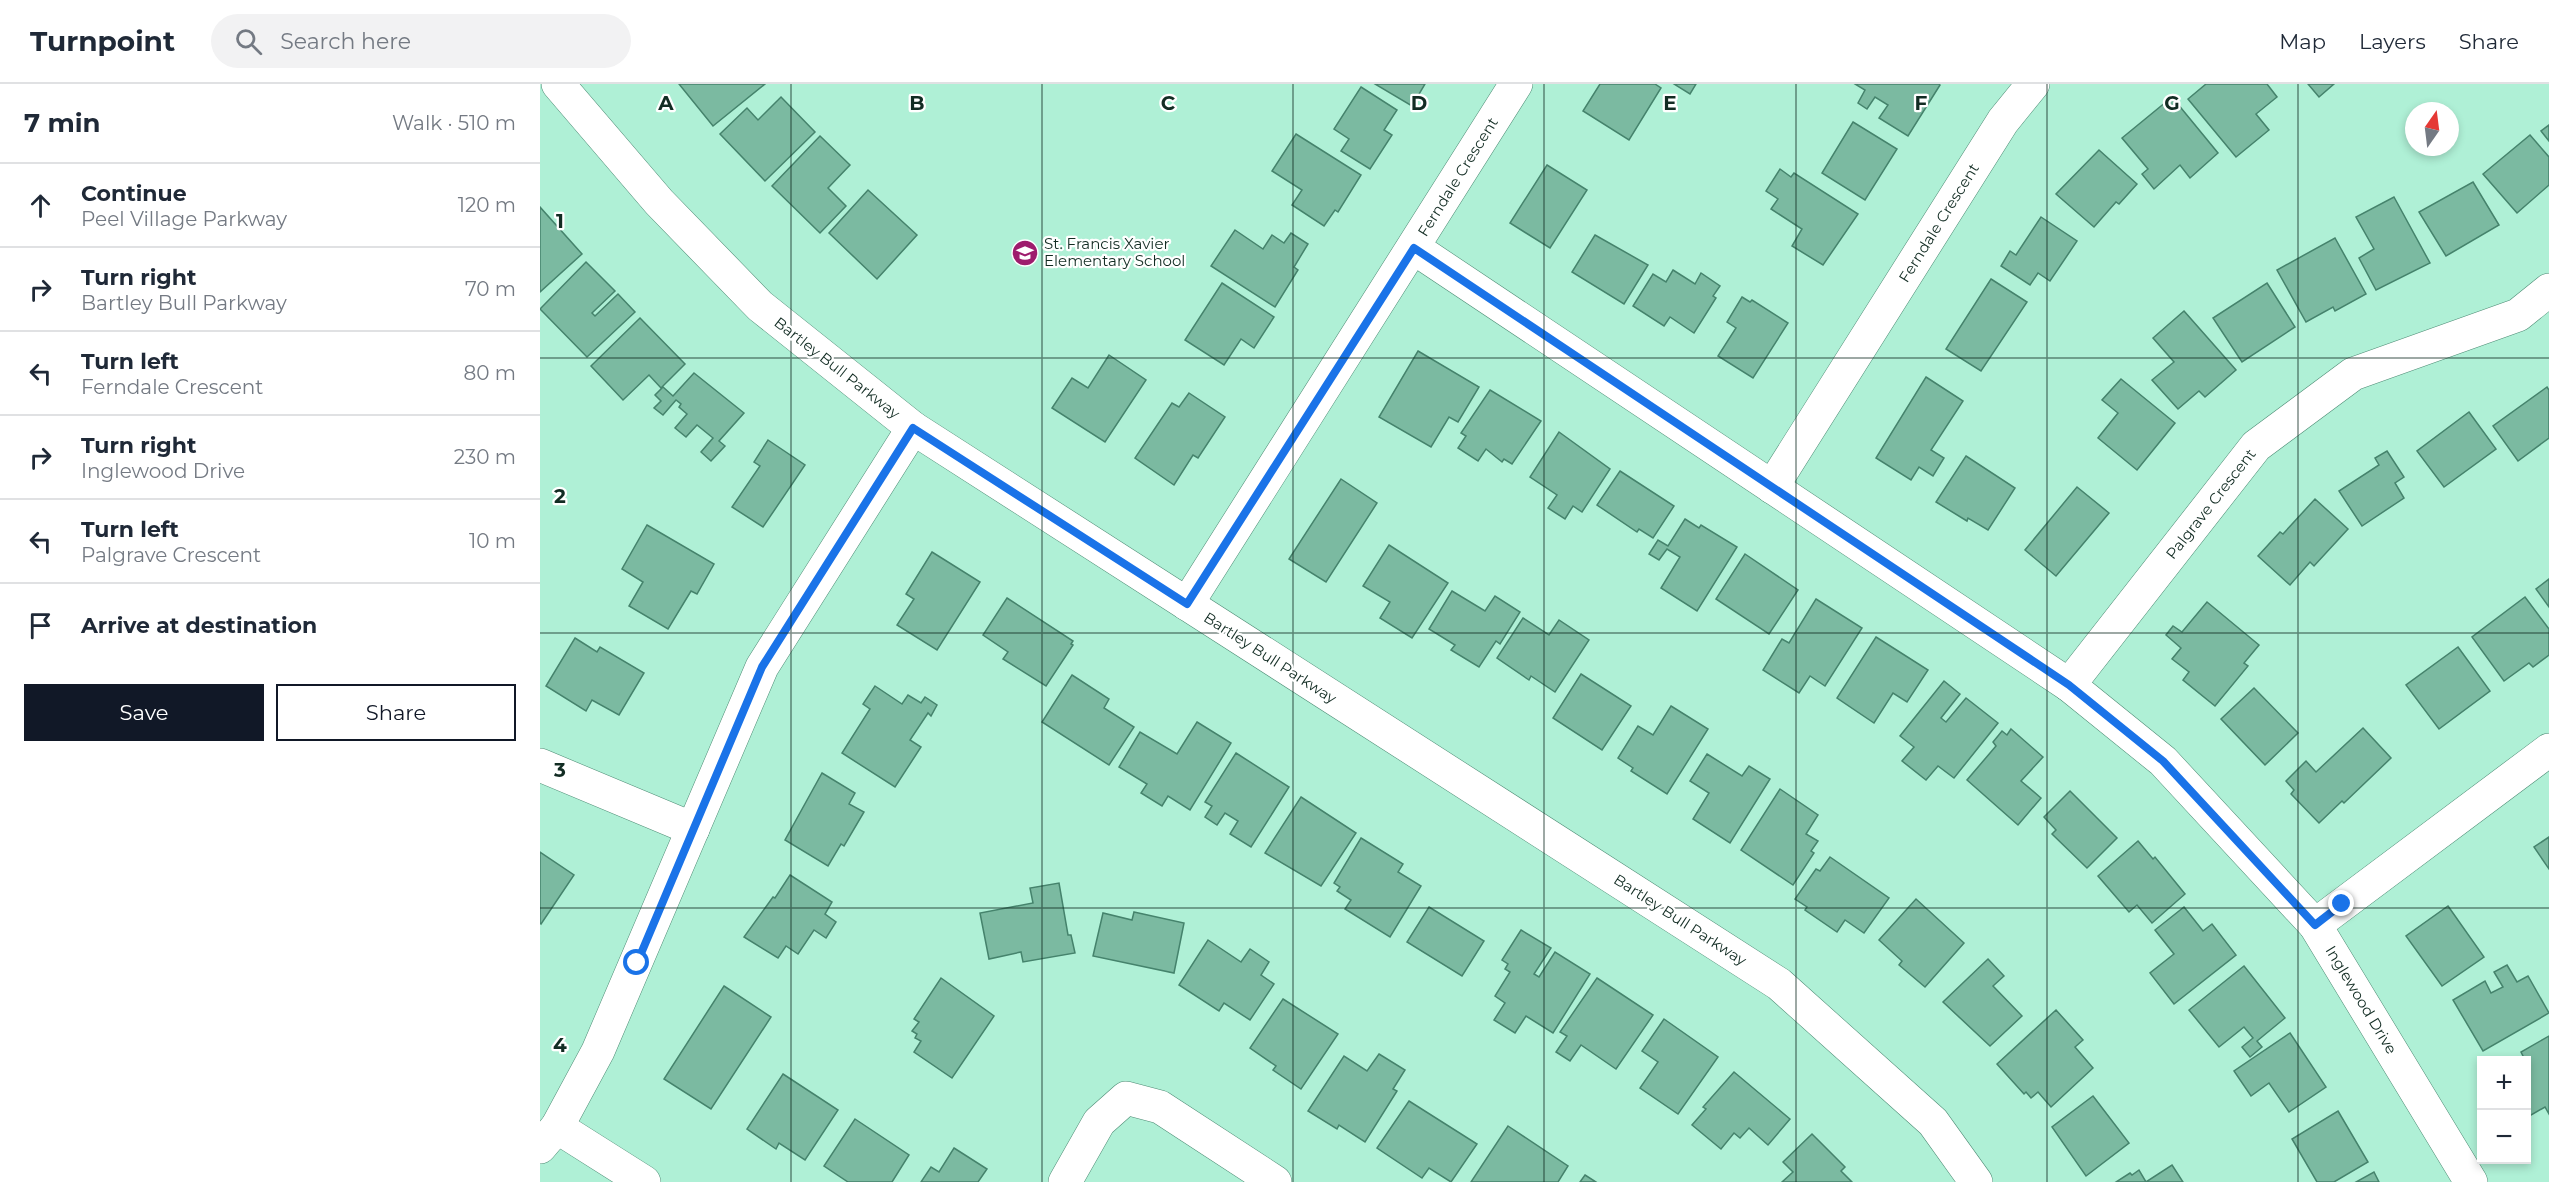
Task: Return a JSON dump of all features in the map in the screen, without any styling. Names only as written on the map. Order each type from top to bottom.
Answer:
[{"type":"street","name":"Bartley Bull Parkway","points":[[558,84],[659,202],[760,306],[913,428],[1779,984],[1933,1122],[1976,1182]]},
{"type":"street","name":"Ferndale Crescent","points":[[1187,604],[1516,84]]},
{"type":"street","name":"Ferndale Crescent","points":[[1772,488],[2003,121],[2033,84]]},
{"type":"street","name":"Inglewood Drive","points":[[1414,248],[2069,685],[2163,761],[2315,925],[2471,1182]]},
{"type":"street","name":"Palgrave Crescent","points":[[2069,685],[2256,446],[2353,374],[2518,315],[2549,290]]},
{"type":"street","points":[[644,1182],[548,1137],[598,1051],[762,667],[913,428]]},
{"type":"street","points":[[2315,925],[2549,750]]},
{"type":"street","points":[[540,765],[693,829]]},
{"type":"street","points":[[1065,1182],[1099,1122],[1126,1098],[1160,1107],[1275,1182]]},
{"type":"building","points":[[679,84],[765,84],[713,126]]},
{"type":"building","points":[[1375,84],[1425,84],[1412,106]]},
{"type":"building","points":[[1600,84],[1655,84],[1661,88],[1629,140],[1583,111]]},
{"type":"building","points":[[1674,84],[1696,84],[1690,94]]},
{"type":"building","points":[[1855,84],[1940,85],[1908,136],[1879,118],[1888,105],[1875,97],[1867,109],[1858,103],[1865,90]]},
{"type":"building","points":[[2206,84],[2267,84],[2277,97],[2256,114],[2269,130],[2236,157],[2188,99]]},
{"type":"building","points":[[2308,84],[2334,84],[2319,97]]},
{"type":"building","points":[[1361,87],[1397,110],[1384,130],[1392,135],[1370,169],[1341,151],[1349,139],[1334,129]]},
{"type":"building","points":[[781,97],[815,132],[765,181],[720,134],[747,108],[758,120]]},
{"type":"building","points":[[2172,97],[2218,153],[2190,178],[2180,165],[2154,189],[2142,174],[2148,169],[2122,138]]},
{"type":"building","points":[[1853,122],[1897,149],[1865,200],[1822,173]]},
{"type":"building","points":[[2549,125],[2549,141],[2541,131]]},
{"type":"building","points":[[1296,134],[1361,175],[1338,212],[1335,210],[1324,226],[1292,205],[1302,190],[1272,171]]},
{"type":"building","points":[[2530,135],[2549,157],[2549,185],[2517,213],[2483,174]]},
{"type":"building","points":[[820,136],[850,165],[828,188],[846,206],[820,233],[772,186]]},
{"type":"building","points":[[2099,150],[2137,184],[2119,204],[2116,202],[2094,227],[2056,194]]},
{"type":"building","points":[[1547,165],[1587,190],[1550,248],[1510,223]]},
{"type":"building","points":[[1780,169],[1791,177],[1794,173],[1858,214],[1823,265],[1792,246],[1802,229],[1771,209],[1778,199],[1766,191]]},
{"type":"building","points":[[2473,182],[2499,225],[2446,256],[2419,212]]},
{"type":"building","points":[[868,190],[917,235],[877,279],[829,233]]},
{"type":"building","points":[[2394,197],[2430,263],[2376,290],[2359,258],[2374,249],[2356,217]]},
{"type":"building","points":[[540,207],[582,254],[540,292]]},
{"type":"building","points":[[2041,217],[2077,241],[2050,281],[2038,273],[2030,285],[2001,266],[2010,251],[2016,255]]},
{"type":"building","points":[[1235,230],[1263,249],[1272,235],[1284,243],[1291,233],[1308,244],[1294,267],[1298,270],[1275,307],[1211,266]]},
{"type":"building","points":[[1595,235],[1648,265],[1624,304],[1572,272]]},
{"type":"building","points":[[2335,238],[2366,294],[2335,311],[2333,307],[2306,322],[2277,270]]},
{"type":"building","points":[[586,262],[615,291],[592,313],[595,316],[618,294],[635,312],[587,357],[540,309]]},
{"type":"building","points":[[1673,270],[1695,284],[1701,273],[1720,286],[1713,296],[1716,298],[1694,333],[1670,317],[1664,326],[1633,306],[1653,274],[1666,282]]},
{"type":"building","points":[[1991,279],[2027,302],[1981,371],[1946,349]]},
{"type":"building","points":[[1222,283],[1274,317],[1254,348],[1241,339],[1224,365],[1185,340]]},
{"type":"building","points":[[2267,283],[2295,327],[2242,362],[2213,318]]},
{"type":"building","points":[[1742,297],[1750,302],[1752,300],[1788,323],[1753,378],[1718,356],[1736,328],[1727,322]]},
{"type":"building","points":[[2184,311],[2236,370],[2205,397],[2199,391],[2178,409],[2152,380],[2174,362],[2153,338]]},
{"type":"building","points":[[640,318],[685,364],[661,388],[649,375],[623,400],[591,366]]},
{"type":"building","points":[[1418,351],[1479,387],[1458,422],[1449,417],[1431,447],[1379,417]]},
{"type":"building","points":[[1109,355],[1146,380],[1105,442],[1052,408],[1072,378],[1088,388]]},
{"type":"building","points":[[694,373],[744,413],[719,441],[725,446],[711,461],[701,452],[713,438],[697,425],[686,437],[675,428],[687,414],[679,407],[681,404],[676,400],[663,415],[654,408],[661,401],[655,395],[663,387],[673,396]]},
{"type":"building","points":[[1926,377],[1963,401],[1931,450],[1944,458],[1933,476],[1919,467],[1911,480],[1876,458]]},
{"type":"building","points":[[2121,379],[2175,423],[2137,470],[2098,438],[2118,413],[2102,400]]},
{"type":"building","points":[[2547,387],[2549,390],[2549,438],[2518,461],[2493,426]]},
{"type":"building","points":[[1490,390],[1541,421],[1512,464],[1504,459],[1502,462],[1486,449],[1478,461],[1458,448],[1466,436],[1461,433]]},
{"type":"building","points":[[1189,393],[1225,417],[1198,458],[1193,455],[1174,485],[1135,458],[1172,403],[1179,407]]},
{"type":"building","points":[[2469,412],[2496,449],[2444,487],[2417,451]]},
{"type":"building","points":[[1559,432],[1610,469],[1582,512],[1573,506],[1565,519],[1548,508],[1557,495],[1530,477]]},
{"type":"building","points":[[768,440],[805,465],[763,527],[732,507],[760,466],[754,462]]},
{"type":"building","points":[[2387,451],[2404,477],[2395,483],[2404,498],[2362,526],[2339,491],[2379,465],[2375,458]]},
{"type":"building","points":[[1966,456],[2015,488],[1988,530],[1968,518],[1967,521],[1936,502]]},
{"type":"building","points":[[1620,471],[1674,506],[1653,538],[1639,529],[1637,532],[1597,505]]},
{"type":"building","points":[[1341,479],[1377,503],[1326,582],[1289,559]]},
{"type":"building","points":[[2077,487],[2109,513],[2056,576],[2025,550]]},
{"type":"building","points":[[2315,499],[2348,529],[2314,566],[2310,562],[2290,585],[2258,556],[2280,532],[2283,534]]},
{"type":"building","points":[[1685,519],[1699,528],[1701,525],[1737,547],[1697,611],[1661,588],[1680,557],[1667,549],[1659,560],[1649,554],[1658,540],[1668,546]]},
{"type":"building","points":[[647,525],[714,564],[697,594],[691,591],[668,629],[629,606],[643,582],[622,569]]},
{"type":"building","points":[[1389,545],[1448,583],[1412,638],[1380,618],[1390,602],[1363,586]]},
{"type":"building","points":[[932,552],[980,582],[937,650],[897,625],[914,599],[906,594]]},
{"type":"building","points":[[1745,554],[1798,590],[1769,634],[1716,599]]},
{"type":"building","points":[[2549,579],[2549,607],[2536,589]]},
{"type":"building","points":[[1452,591],[1485,611],[1495,596],[1520,612],[1500,644],[1496,641],[1479,667],[1451,650],[1455,645],[1429,629]]},
{"type":"building","points":[[2525,597],[2549,629],[2549,655],[2533,667],[2529,663],[2504,681],[2472,637]]},
{"type":"building","points":[[1007,598],[1073,641],[1071,644],[1073,645],[1046,686],[1003,659],[1008,652],[983,635]]},
{"type":"building","points":[[1816,599],[1862,628],[1825,686],[1810,676],[1799,693],[1763,670],[1782,639],[1789,643]]},
{"type":"building","points":[[2207,602],[2259,645],[2244,663],[2248,666],[2215,706],[2183,680],[2189,672],[2172,659],[2181,648],[2166,635],[2173,626],[2182,632]]},
{"type":"building","points":[[1523,618],[1549,635],[1559,620],[1589,640],[1555,692],[1531,676],[1529,680],[1497,658]]},
{"type":"building","points":[[1876,637],[1928,670],[1907,702],[1893,693],[1874,723],[1837,698]]},
{"type":"building","points":[[575,638],[597,652],[600,647],[644,673],[619,715],[592,700],[586,711],[546,686]]},
{"type":"building","points":[[2458,647],[2490,691],[2439,729],[2406,685]]},
{"type":"building","points":[[1581,674],[1631,706],[1602,750],[1553,718]]},
{"type":"building","points":[[1072,675],[1109,699],[1104,708],[1134,727],[1109,765],[1042,722]]},
{"type":"building","points":[[1944,681],[1960,694],[1941,718],[1946,722],[1966,698],[1998,723],[1954,778],[1938,766],[1926,780],[1902,761],[1914,747],[1900,736]]},
{"type":"building","points":[[875,686],[902,704],[908,695],[921,703],[925,697],[937,705],[931,716],[928,713],[910,740],[921,747],[895,787],[842,753],[870,709],[863,704]]},
{"type":"building","points":[[2254,688],[2298,733],[2265,765],[2221,719]]},
{"type":"building","points":[[1671,706],[1708,729],[1667,794],[1631,771],[1633,768],[1618,758],[1638,726],[1653,735]]},
{"type":"building","points":[[1197,722],[1231,743],[1190,810],[1168,796],[1162,806],[1141,793],[1147,784],[1119,767],[1140,732],[1177,754]]},
{"type":"building","points":[[2363,728],[2391,758],[2344,803],[2342,801],[2319,823],[2291,794],[2294,790],[2286,781],[2306,761],[2316,772]]},
{"type":"building","points":[[2011,729],[2043,757],[2021,781],[2041,798],[2018,825],[1967,780],[1996,746],[1993,742],[2002,731],[2007,735]]},
{"type":"building","points":[[1236,753],[1289,787],[1251,847],[1230,834],[1238,821],[1225,813],[1217,825],[1205,817],[1212,806],[1205,802]]},
{"type":"building","points":[[1707,754],[1742,776],[1749,766],[1770,779],[1730,843],[1693,819],[1709,793],[1690,781]]},
{"type":"building","points":[[822,773],[855,793],[849,804],[864,812],[844,846],[841,844],[828,866],[785,840]]},
{"type":"building","points":[[1780,789],[1818,815],[1806,834],[1818,841],[1811,851],[1814,853],[1793,885],[1741,850]]},
{"type":"building","points":[[2070,791],[2117,838],[2087,868],[2052,834],[2056,830],[2044,817]]},
{"type":"building","points":[[1301,797],[1356,833],[1321,886],[1265,853]]},
{"type":"building","points":[[2549,837],[2549,869],[2534,847]]},
{"type":"building","points":[[1361,838],[1403,864],[1398,872],[1421,886],[1390,937],[1345,909],[1351,900],[1337,891],[1340,887],[1334,883]]},
{"type":"building","points":[[2138,841],[2153,859],[2155,857],[2185,894],[2152,923],[2137,905],[2129,912],[2098,876]]},
{"type":"building","points":[[540,852],[574,875],[541,924],[540,923]]},
{"type":"building","points":[[1830,857],[1889,898],[1864,933],[1845,920],[1837,932],[1805,910],[1807,907],[1795,899],[1816,869],[1820,871]]},
{"type":"building","points":[[790,875],[832,902],[825,914],[836,922],[826,938],[814,930],[798,954],[786,946],[778,958],[744,937]]},
{"type":"building","points":[[1059,883],[1068,935],[1071,935],[1075,953],[1023,962],[1021,952],[989,959],[980,913],[1033,903],[1030,888]]},
{"type":"building","points":[[1916,899],[1964,943],[1925,987],[1899,965],[1902,961],[1879,940]]},
{"type":"building","points":[[2448,906],[2484,957],[2442,986],[2406,936]]},
{"type":"building","points":[[1429,907],[1484,941],[1462,976],[1407,942]]},
{"type":"building","points":[[2184,907],[2203,931],[2212,924],[2236,955],[2174,1004],[2150,973],[2174,954],[2155,930]]},
{"type":"building","points":[[1134,912],[1184,923],[1174,973],[1093,956],[1103,913],[1132,920]]},
{"type":"building","points":[[1521,930],[1551,948],[1534,974],[1539,977],[1555,952],[1590,974],[1553,1033],[1526,1016],[1515,1033],[1494,1020],[1505,1003],[1495,996],[1510,972],[1505,969],[1508,964],[1502,960]]},
{"type":"building","points":[[1208,940],[1241,962],[1250,949],[1269,962],[1261,975],[1274,984],[1250,1020],[1224,1003],[1219,1011],[1179,985]]},
{"type":"building","points":[[1988,959],[2004,976],[1993,986],[2022,1016],[1990,1046],[1943,1002]]},
{"type":"building","points":[[2507,965],[2517,982],[2528,976],[2549,1013],[2483,1051],[2453,1000],[2485,981],[2491,993],[2503,987],[2494,972]]},
{"type":"building","points":[[2244,966],[2285,1018],[2257,1041],[2262,1047],[2250,1057],[2242,1047],[2253,1038],[2244,1027],[2219,1047],[2189,1010]]},
{"type":"building","points":[[941,978],[994,1016],[952,1078],[914,1052],[921,1041],[915,1038],[917,1034],[912,1031],[919,1022],[914,1019]]},
{"type":"building","points":[[1597,978],[1653,1015],[1616,1069],[1581,1045],[1570,1061],[1556,1052],[1567,1036],[1560,1032]]},
{"type":"building","points":[[724,986],[771,1017],[711,1109],[664,1079]]},
{"type":"building","points":[[1283,999],[1338,1034],[1301,1089],[1273,1070],[1276,1066],[1250,1048]]},
{"type":"building","points":[[2056,1010],[2083,1040],[2075,1047],[2093,1068],[2051,1107],[2038,1092],[2031,1098],[2026,1092],[2024,1094],[1997,1064]]},
{"type":"building","points":[[1664,1019],[1718,1057],[1678,1114],[1640,1088],[1658,1062],[1642,1051]]},
{"type":"building","points":[[2290,1033],[2326,1087],[2289,1112],[2269,1083],[2251,1096],[2234,1071]]},
{"type":"building","points":[[2549,1036],[2549,1114],[2545,1107],[2531,1115],[2531,1056],[2523,1056],[2521,1052]]},
{"type":"building","points":[[1379,1054],[1405,1070],[1393,1089],[1397,1091],[1365,1142],[1339,1125],[1337,1129],[1308,1111],[1344,1056],[1367,1071]]},
{"type":"building","points":[[1734,1072],[1790,1119],[1768,1145],[1749,1128],[1740,1138],[1734,1133],[1721,1149],[1692,1125],[1706,1109],[1703,1107]]},
{"type":"building","points":[[783,1074],[838,1110],[805,1160],[779,1143],[776,1149],[747,1129]]},
{"type":"building","points":[[2093,1096],[2129,1143],[2086,1176],[2052,1127]]},
{"type":"building","points":[[1409,1101],[1477,1144],[1451,1182],[1429,1168],[1422,1178],[1377,1148]]},
{"type":"building","points":[[2338,1111],[2368,1162],[2334,1182],[2317,1182],[2292,1139]]},
{"type":"building","points":[[855,1119],[909,1155],[892,1182],[848,1182],[824,1166]]},
{"type":"building","points":[[1508,1126],[1568,1166],[1558,1182],[1471,1182]]},
{"type":"building","points":[[1812,1134],[1845,1167],[1841,1171],[1852,1182],[1782,1182],[1793,1172],[1783,1162]]},
{"type":"building","points":[[954,1148],[987,1169],[978,1182],[921,1182],[931,1167],[939,1172]]},
{"type":"building","points":[[2172,1165],[2183,1182],[2146,1182]]},
{"type":"building","points":[[2139,1170],[2146,1182],[2116,1182]]},
{"type":"building","points":[[2374,1172],[2379,1182],[2356,1182]]},
{"type":"building","points":[[1585,1175],[1596,1182],[1580,1182]]},
{"type":"place","name":"St. Francis Xavier Elementary School","points":[[1025,253]]},
{"type":"route","points":[[637,963],[762,667],[913,428],[1187,604],[1414,248],[2069,685],[2163,761],[2315,925],[2342,904]]}]
